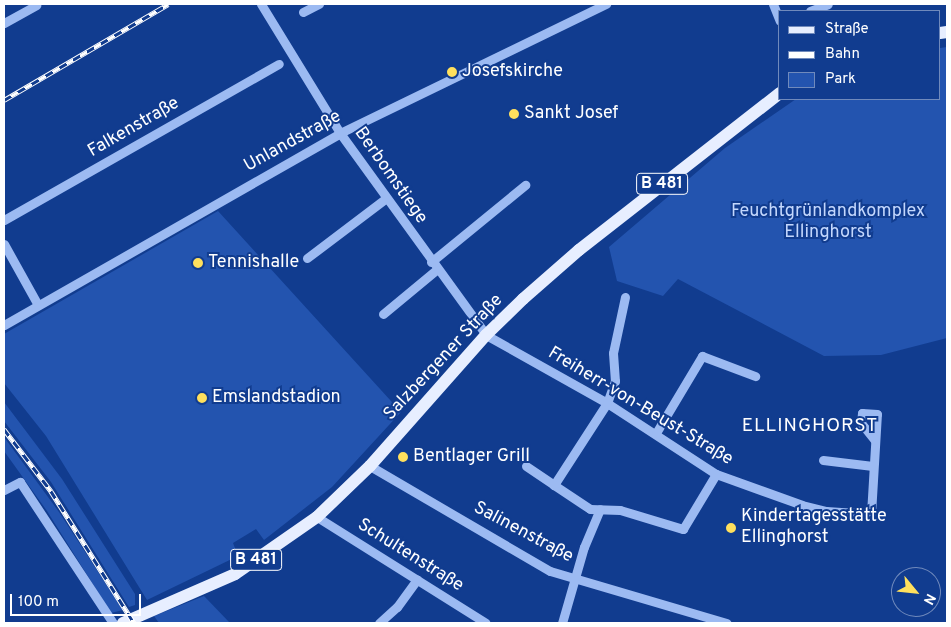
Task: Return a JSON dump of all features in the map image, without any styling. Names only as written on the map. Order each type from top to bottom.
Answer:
[{"type":"main road","name":"Salzbergener Straße","points":[[123,623],[235,574],[317,517],[370,466],[486,335],[580,250],[778,95]]},
{"type":"street","name":"Berbomstiege","points":[[261,4],[340,133],[433,266],[486,335]]},
{"type":"street","points":[[303,12],[319,4]]},
{"type":"street","name":"Unlandstraße","points":[[4,325],[340,133],[606,4]]},
{"type":"street","points":[[773,4],[778,16]]},
{"type":"street","points":[[813,10],[828,4]]},
{"type":"street","points":[[4,23],[36,5]]},
{"type":"street","name":"Falkenstraße","points":[[4,220],[279,64]]},
{"type":"street","points":[[383,314],[433,266],[525,185]]},
{"type":"street","points":[[307,258],[385,199]]},
{"type":"street","points":[[4,244],[38,305]]},
{"type":"street","points":[[554,485],[606,402],[615,382],[613,353],[624,296]]},
{"type":"street","name":"Freiherr-von-Beust-Straße","points":[[486,335],[606,402],[716,474],[802,505],[826,511],[871,514],[873,466]]},
{"type":"street","points":[[656,433],[702,356],[755,376]]},
{"type":"street","points":[[823,460],[873,466],[875,440]]},
{"type":"street","name":"Salinenstraße","points":[[370,466],[550,571],[727,623]]},
{"type":"street","points":[[526,466],[590,509],[620,510],[683,529],[716,474]]},
{"type":"street","points":[[4,490],[20,482],[113,623]]},
{"type":"street","points":[[562,623],[577,580],[584,547],[600,509]]},
{"type":"street","name":"Schultenstraße","points":[[317,517],[486,623]]},
{"type":"street","points":[[379,623],[397,607],[417,579]]},
{"type":"green space","name":"Feuchtgrünlandkomplex Ellinghorst","points":[[947,47],[947,338],[881,355],[824,356],[678,279],[663,296],[617,281],[609,247],[725,148],[795,100],[941,100],[941,48]]},
{"type":"green space","name":"Emslandstadion","points":[[218,211],[401,412],[332,487],[264,540],[256,529],[233,543],[238,556],[147,600],[46,436],[4,383],[4,334]]},
{"type":"green space","points":[[4,402],[62,479],[135,594],[135,605],[129,607],[51,482],[4,421]]},
{"type":"green space","points":[[4,437],[59,512],[123,610],[111,613],[47,511],[4,451]]},
{"type":"green space","points":[[204,596],[230,623],[159,623],[154,616]]},
{"type":"railway","points":[[4,100],[168,4]]},
{"type":"railway","points":[[4,429],[51,491],[134,623]]},
{"type":"place","name":"Josefskirche","points":[[452,72]]},
{"type":"place","name":"Sankt Josef","points":[[514,114]]},
{"type":"place","name":"Tennishalle","points":[[198,263]]},
{"type":"place","name":"Emslandstadion","points":[[202,398]]},
{"type":"place","name":"Bentlager Grill","points":[[403,457]]},
{"type":"place","name":"Kindertagesstätte Ellinghorst","points":[[731,528]]},
{"type":"district","name":"ELLINGHORST","points":[[810,427]]}]
